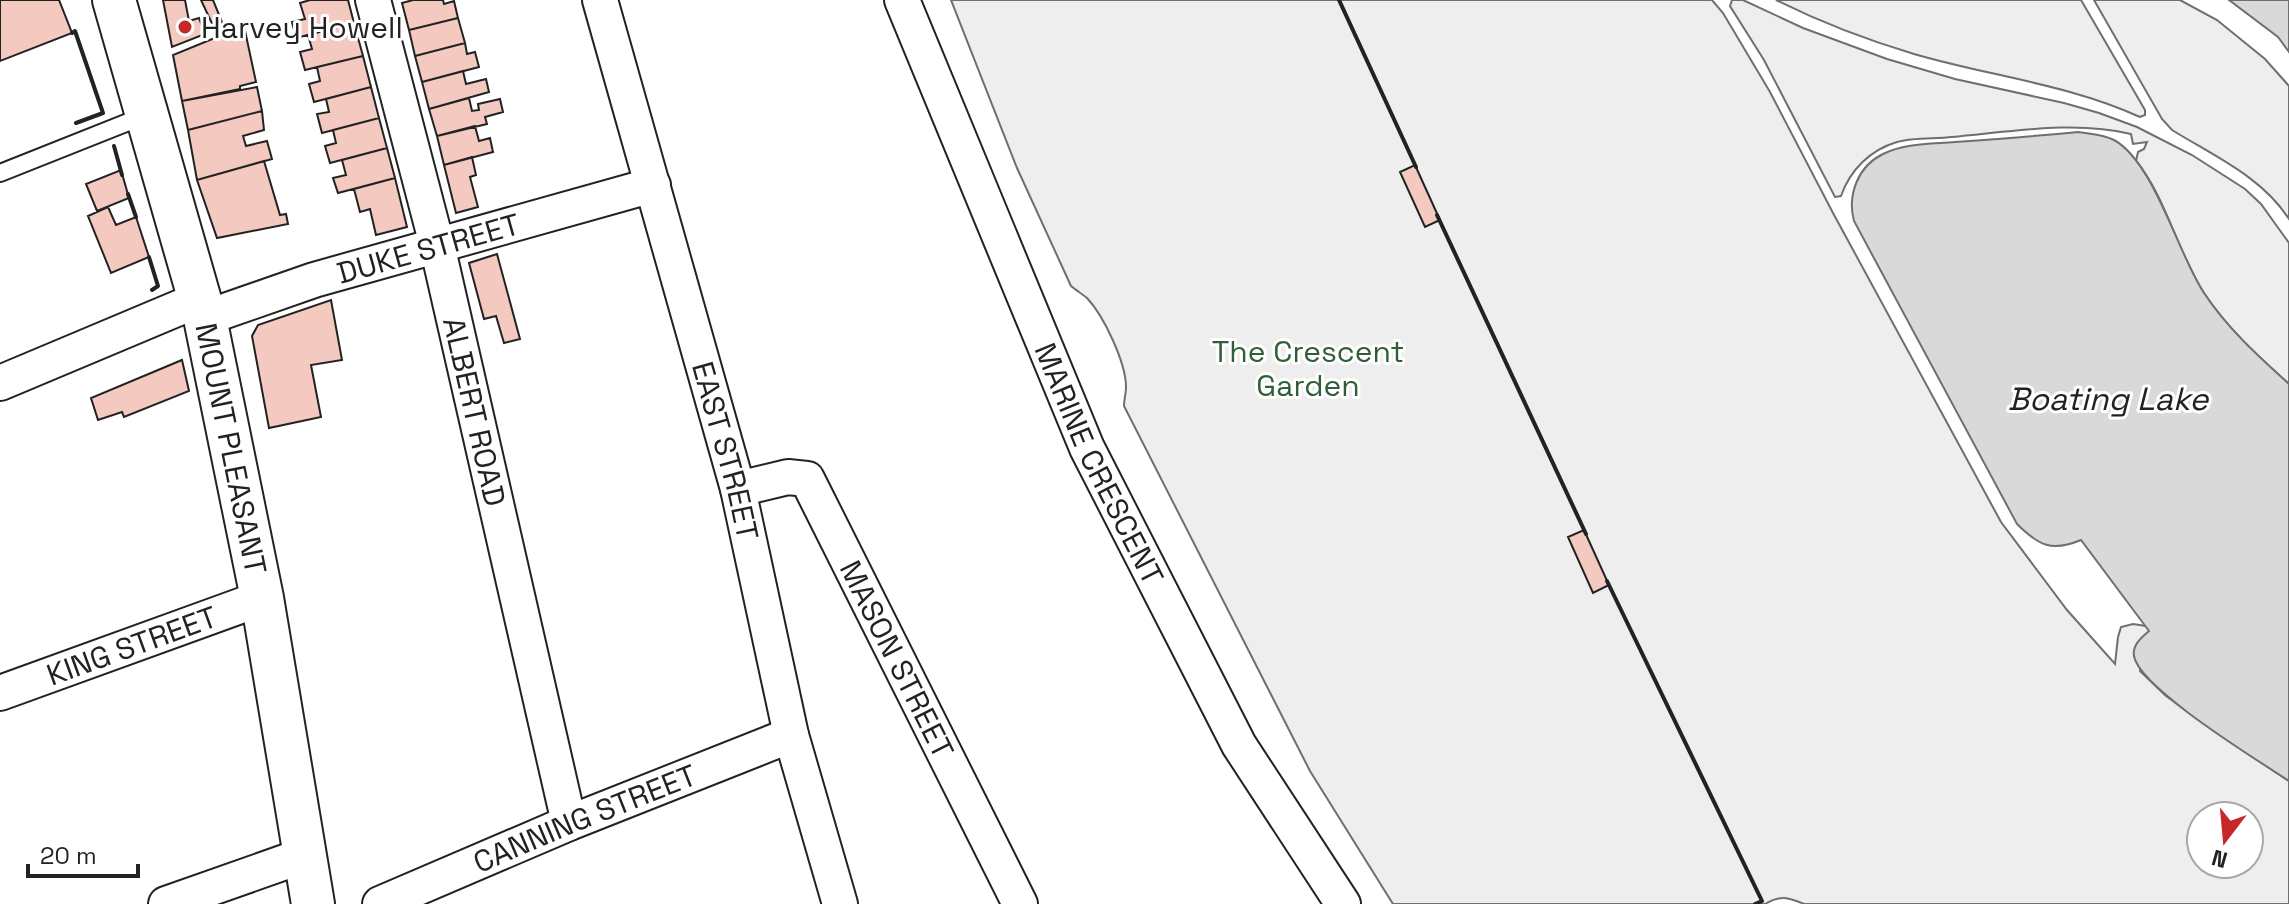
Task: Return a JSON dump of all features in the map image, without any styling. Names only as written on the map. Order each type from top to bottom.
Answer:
[{"type":"street","name":"MOUNT PLEASANT","points":[[114,0],[202,309],[262,598],[313,904]]},
{"type":"street","name":"ALBERT ROAD","points":[[373,0],[437,245],[569,823]]},
{"type":"street","name":"EAST STREET","points":[[600,0],[738,489],[791,735],[840,904]]},
{"type":"street","name":"MARINE CRESCENT","points":[[902,0],[1087,448],[1239,745],[1343,904]]},
{"type":"street","name":"DUKE STREET","points":[[0,383],[202,309],[653,185]]},
{"type":"street","name":"MASON STREET","points":[[738,489],[788,477],[807,479],[1020,904]]},
{"type":"street","name":"KING STREET","points":[[0,693],[262,598]]},
{"type":"street","name":"CANNING STREET","points":[[380,904],[569,823],[791,735]]},
{"type":"street","points":[[166,904],[305,855]]},
{"type":"lane","points":[[0,173],[147,114]]},
{"type":"green space","name":"The Crescent Garden","points":[[951,0],[1712,0],[1770,92],[2001,522],[2067,610],[2115,664],[2121,627],[2133,624],[2146,626],[2150,631],[2140,671],[2166,696],[2289,781],[2289,904],[1804,904],[1784,898],[1765,904],[1393,904],[1310,771],[1124,406],[1125,377],[1107,328],[1094,306],[1071,286],[1017,168]]},
{"type":"green space","points":[[1732,0],[1743,0],[1803,28],[1887,59],[1955,79],[2064,103],[2137,127],[2192,155],[2245,189],[2261,204],[2289,243],[2289,384],[2233,330],[2204,293],[2156,192],[2136,161],[2138,152],[2144,149],[2147,142],[2133,144],[2131,134],[2110,130],[2065,127],[1903,140],[1870,156],[1856,170],[1841,196],[1835,197],[1764,60],[1730,6]]},
{"type":"green space","points":[[1776,0],[2081,0],[2145,110],[2145,115],[2140,117],[2057,88],[1896,49]]},
{"type":"green space","points":[[2094,0],[2180,0],[2217,20],[2265,59],[2289,86],[2289,219],[2251,179],[2172,130],[2162,119]]},
{"type":"water","points":[[2229,0],[2289,0],[2289,52],[2278,37]]},
{"type":"water","name":"Boating Lake","points":[[2078,132],[2110,138],[2128,151],[2153,188],[2204,293],[2233,330],[2289,384],[2289,781],[2202,723],[2141,670],[2134,656],[2135,648],[2149,631],[2081,540],[2062,546],[2046,545],[2017,524],[1854,221],[1852,201],[1856,182],[1874,159],[1891,150]]},
{"type":"building","points":[[0,0],[59,0],[72,33],[0,61]]},
{"type":"building","name":"Harvey Howell","points":[[163,0],[185,0],[189,21],[199,18],[205,34],[172,47]]},
{"type":"building","points":[[201,0],[213,0],[224,27],[215,30]]},
{"type":"building","points":[[348,0],[354,23],[296,38],[292,22],[305,19],[300,3]]},
{"type":"building","points":[[443,0],[444,4],[454,1],[458,18],[409,30],[402,3]]},
{"type":"building","points":[[458,18],[465,43],[415,56],[409,30]]},
{"type":"building","points":[[354,23],[363,56],[305,70],[300,52],[312,49],[308,35]]},
{"type":"building","points":[[244,26],[256,82],[240,86],[240,89],[182,101],[173,55]]},
{"type":"building","points":[[465,43],[467,54],[475,52],[479,67],[422,82],[415,56]]},
{"type":"building","points":[[363,56],[371,87],[314,102],[309,84],[320,81],[317,67]]},
{"type":"building","points":[[463,71],[466,84],[486,79],[489,92],[429,109],[422,82]]},
{"type":"building","points":[[257,87],[262,111],[188,130],[182,101]]},
{"type":"building","points":[[371,87],[379,118],[322,133],[317,114],[329,112],[326,99]]},
{"type":"building","points":[[469,98],[472,111],[479,110],[478,104],[500,99],[503,112],[485,117],[487,124],[437,136],[429,109]]},
{"type":"building","points":[[262,111],[264,130],[243,136],[246,146],[267,141],[272,159],[197,180],[188,130]]},
{"type":"building","points":[[379,118],[387,148],[330,163],[325,146],[336,143],[333,130]]},
{"type":"building","points":[[475,126],[479,141],[490,138],[493,152],[444,165],[437,136]]},
{"type":"building","points":[[387,148],[395,178],[338,193],[333,178],[346,175],[342,160]]},
{"type":"building","points":[[472,157],[476,175],[470,177],[478,207],[456,213],[444,165]]},
{"type":"building","points":[[264,161],[280,215],[286,214],[288,224],[217,238],[197,180]]},
{"type":"building","points":[[1415,165],[1440,220],[1425,227],[1400,172]]},
{"type":"building","points":[[121,170],[129,198],[97,211],[86,184]]},
{"type":"building","points":[[395,178],[407,227],[376,235],[370,209],[360,212],[354,189]]},
{"type":"building","points":[[108,207],[116,225],[136,217],[149,257],[111,273],[88,216]]},
{"type":"building","points":[[497,254],[520,339],[504,343],[496,316],[484,319],[469,263]]},
{"type":"building","points":[[331,300],[342,360],[311,365],[321,417],[269,428],[252,336],[258,325]]},
{"type":"building","points":[[182,360],[189,391],[124,417],[122,412],[98,420],[91,398]]},
{"type":"building","points":[[1584,530],[1609,585],[1593,593],[1568,537]]},
{"type":"wall","points":[[1339,0],[1416,167]]},
{"type":"wall","points":[[72,33],[75,31],[103,113],[76,123]]},
{"type":"wall","points":[[114,146],[122,175]]},
{"type":"wall","points":[[128,194],[136,217]]},
{"type":"wall","points":[[1437,215],[1586,534]]},
{"type":"wall","points":[[149,257],[158,286],[152,290]]},
{"type":"wall","points":[[1607,581],[1762,901],[1755,904]]},
{"type":"place","name":"Harvey Howell","points":[[185,27]]}]
